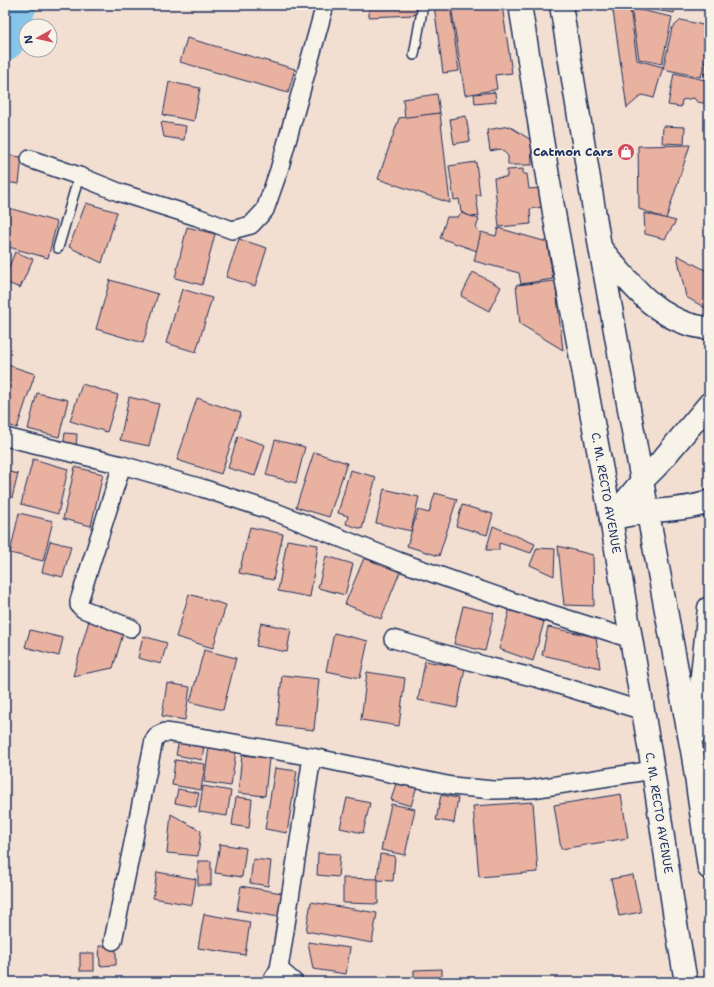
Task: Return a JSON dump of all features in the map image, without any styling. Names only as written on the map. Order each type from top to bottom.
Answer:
[{"type":"main road","name":"C. M. RECTO AVENUE","points":[[520,5],[555,219],[611,518],[686,982]]},
{"type":"main road","points":[[561,5],[600,247],[693,756],[709,868]]},
{"type":"main road","points":[[600,247],[625,278],[646,299],[660,310],[680,321],[698,327],[709,328]]},
{"type":"main road","points":[[611,518],[709,404]]},
{"type":"main road","points":[[611,518],[694,506],[709,501]]},
{"type":"main road","points":[[693,756],[705,690],[709,608]]},
{"type":"street","points":[[30,159],[79,176],[121,193],[197,217],[232,230],[251,226],[265,210],[279,170],[325,5]]},
{"type":"street","points":[[5,437],[122,465],[202,488],[278,513],[398,561],[517,603],[631,639]]},
{"type":"street","points":[[122,465],[79,605],[83,609],[131,628]]},
{"type":"street","points":[[394,639],[487,666],[536,678],[643,711]]},
{"type":"street","points":[[113,941],[154,740],[158,735],[165,732],[312,757],[452,786],[493,790],[532,789],[652,770]]},
{"type":"street","points":[[294,982],[275,975],[312,757]]},
{"type":"lane","points":[[414,55],[423,5]]},
{"type":"lane","points":[[58,248],[79,176]]},
{"type":"building","points":[[369,5],[420,5],[419,9],[414,15],[369,17]]},
{"type":"building","points":[[434,5],[450,5],[459,71],[443,73]]},
{"type":"building","points":[[451,5],[502,5],[512,73],[495,75],[497,89],[465,95]]},
{"type":"building","points":[[643,5],[676,5],[674,13],[643,8]]},
{"type":"building","points":[[630,8],[637,60],[663,67],[654,98],[642,95],[627,108],[613,11]]},
{"type":"building","points":[[631,8],[672,17],[662,64],[639,59]]},
{"type":"building","points":[[681,20],[703,25],[708,50],[701,77],[663,69],[672,28]]},
{"type":"building","points":[[187,38],[295,69],[288,93],[180,62]]},
{"type":"building","points":[[709,49],[709,76],[704,75]]},
{"type":"building","points":[[674,73],[709,81],[709,104],[697,102],[694,98],[682,100],[681,107],[668,105]]},
{"type":"building","points":[[169,82],[200,88],[194,121],[163,115]]},
{"type":"building","points":[[495,92],[496,102],[475,104],[474,94]]},
{"type":"building","points":[[437,94],[440,113],[405,118],[403,99]]},
{"type":"building","points":[[440,113],[450,203],[378,179],[399,118]]},
{"type":"building","points":[[466,116],[470,141],[454,144],[450,119]]},
{"type":"building","points":[[161,122],[186,126],[184,140],[164,137]]},
{"type":"building","points":[[509,126],[531,140],[532,165],[508,165],[508,156],[501,149],[490,151],[487,130]]},
{"type":"building","points":[[663,126],[685,127],[684,144],[662,143]]},
{"type":"building","points":[[690,145],[666,219],[639,209],[638,146]]},
{"type":"building","points":[[5,155],[22,157],[19,184],[5,182]]},
{"type":"building","points":[[476,162],[480,195],[476,195],[479,216],[472,217],[461,212],[459,199],[454,200],[449,166]]},
{"type":"building","points":[[523,169],[523,174],[527,174],[529,189],[540,188],[542,207],[530,209],[531,224],[499,227],[494,178],[507,177],[507,170]]},
{"type":"building","points":[[86,203],[117,212],[102,263],[69,247]]},
{"type":"building","points":[[9,208],[57,222],[48,258],[5,246],[5,223]]},
{"type":"building","points":[[461,213],[479,219],[476,228],[482,236],[477,251],[440,238],[447,217],[458,217]]},
{"type":"building","points":[[644,213],[676,221],[665,239],[645,234]]},
{"type":"building","points":[[187,227],[215,234],[202,285],[175,278]]},
{"type":"building","points":[[498,228],[547,242],[553,279],[521,284],[519,273],[474,261],[481,232],[496,236]]},
{"type":"building","points":[[239,239],[267,248],[255,286],[226,277]]},
{"type":"building","points":[[15,252],[33,259],[20,288],[5,282],[5,277]]},
{"type":"building","points":[[677,255],[709,272],[709,310],[686,297]]},
{"type":"building","points":[[473,272],[501,287],[489,311],[461,296]]},
{"type":"building","points":[[110,280],[158,294],[143,343],[96,329]]},
{"type":"building","points":[[555,281],[563,350],[520,324],[516,285]]},
{"type":"building","points":[[182,289],[212,298],[196,352],[166,343]]},
{"type":"building","points":[[5,364],[35,374],[17,428],[5,424]]},
{"type":"building","points":[[82,384],[118,395],[107,432],[70,421]]},
{"type":"building","points":[[37,393],[68,400],[59,437],[28,429]]},
{"type":"building","points":[[129,397],[159,404],[149,446],[120,440]]},
{"type":"building","points":[[197,398],[241,413],[221,474],[177,460]]},
{"type":"building","points":[[65,433],[77,434],[76,448],[63,447]]},
{"type":"building","points":[[238,436],[265,445],[255,476],[228,468]]},
{"type":"building","points":[[275,440],[305,447],[296,483],[266,475]]},
{"type":"building","points":[[314,452],[347,463],[329,517],[296,507]]},
{"type":"building","points":[[33,459],[68,469],[58,514],[21,504]]},
{"type":"building","points":[[75,467],[103,474],[91,526],[63,519]]},
{"type":"building","points":[[350,470],[376,477],[362,529],[346,524],[348,516],[338,513]]},
{"type":"building","points":[[5,471],[18,474],[12,498],[5,496]]},
{"type":"building","points":[[384,489],[419,497],[411,531],[376,523]]},
{"type":"building","points":[[435,493],[457,499],[439,556],[407,546],[418,510],[429,513]]},
{"type":"building","points":[[462,505],[493,514],[487,535],[456,526]]},
{"type":"building","points":[[19,513],[53,521],[43,561],[10,553]]},
{"type":"building","points":[[493,526],[535,544],[531,553],[499,543],[499,550],[486,550]]},
{"type":"building","points":[[250,527],[283,534],[273,580],[239,573]]},
{"type":"building","points":[[287,540],[318,545],[310,597],[278,591]]},
{"type":"building","points":[[50,541],[71,546],[63,577],[42,572]]},
{"type":"building","points":[[558,546],[593,555],[594,606],[564,605]]},
{"type":"building","points":[[537,548],[555,549],[554,576],[530,565]]},
{"type":"building","points":[[326,556],[353,564],[345,595],[318,588]]},
{"type":"building","points":[[364,558],[400,572],[381,619],[345,604]]},
{"type":"building","points":[[189,594],[226,605],[213,648],[176,637]]},
{"type":"building","points":[[463,606],[494,613],[485,651],[454,644]]},
{"type":"building","points":[[510,608],[544,622],[533,661],[499,649]]},
{"type":"building","points":[[90,617],[125,627],[113,668],[73,676]]},
{"type":"building","points":[[261,623],[291,629],[287,652],[256,646]]},
{"type":"building","points":[[548,627],[596,637],[600,668],[542,655]]},
{"type":"building","points":[[30,630],[63,638],[59,656],[25,647]]},
{"type":"building","points":[[334,633],[368,641],[360,678],[326,671]]},
{"type":"building","points":[[143,636],[167,643],[161,664],[138,658]]},
{"type":"building","points":[[204,650],[236,658],[223,710],[190,702]]},
{"type":"building","points":[[425,661],[465,668],[457,708],[418,700]]},
{"type":"building","points":[[367,672],[405,678],[399,726],[361,720]]},
{"type":"building","points":[[282,675],[319,679],[314,730],[277,726]]},
{"type":"building","points":[[167,683],[190,687],[185,720],[162,716]]},
{"type":"building","points":[[179,740],[204,745],[202,760],[176,755]]},
{"type":"building","points":[[209,747],[236,751],[231,786],[204,782]]},
{"type":"building","points":[[242,755],[269,758],[265,796],[238,793]]},
{"type":"building","points":[[175,760],[205,764],[201,790],[172,785]]},
{"type":"building","points":[[275,768],[297,771],[287,833],[265,829]]},
{"type":"building","points":[[397,780],[417,786],[411,806],[391,800]]},
{"type":"building","points":[[203,786],[231,791],[227,816],[199,812]]},
{"type":"building","points":[[178,789],[199,793],[196,807],[175,803]]},
{"type":"building","points":[[621,794],[628,838],[561,849],[554,805]]},
{"type":"building","points":[[441,795],[458,798],[454,823],[436,820]]},
{"type":"building","points":[[236,797],[252,799],[249,828],[232,825]]},
{"type":"building","points":[[347,798],[370,803],[363,833],[340,828]]},
{"type":"building","points":[[533,802],[538,872],[479,877],[473,806]]},
{"type":"building","points":[[391,804],[415,809],[405,855],[381,850]]},
{"type":"building","points":[[171,814],[201,831],[198,856],[167,853]]},
{"type":"building","points":[[220,844],[246,848],[242,877],[215,873]]},
{"type":"building","points":[[318,853],[340,854],[338,877],[317,875]]},
{"type":"building","points":[[380,854],[395,856],[393,881],[377,880]]},
{"type":"building","points":[[253,859],[271,861],[268,886],[250,883]]},
{"type":"building","points":[[198,861],[211,861],[211,885],[198,885]]},
{"type":"building","points":[[157,872],[196,879],[192,905],[153,898]]},
{"type":"building","points":[[633,875],[641,912],[619,916],[611,879]]},
{"type":"building","points":[[343,878],[378,879],[378,904],[343,903]]},
{"type":"building","points":[[241,886],[282,893],[279,917],[237,910]]},
{"type":"building","points":[[311,902],[377,913],[372,943],[306,931]]},
{"type":"building","points":[[204,914],[250,922],[245,955],[198,948]]},
{"type":"building","points":[[308,942],[350,948],[346,974],[313,969]]},
{"type":"building","points":[[99,946],[116,946],[116,965],[100,966]]},
{"type":"building","points":[[80,953],[94,953],[94,971],[80,971]]},
{"type":"building","points":[[442,969],[442,982],[414,982],[414,970]]},
{"type":"waterway","points":[[5,41],[17,5]]},
{"type":"place","name":"Catmon Cars","points":[[626,152]]}]
